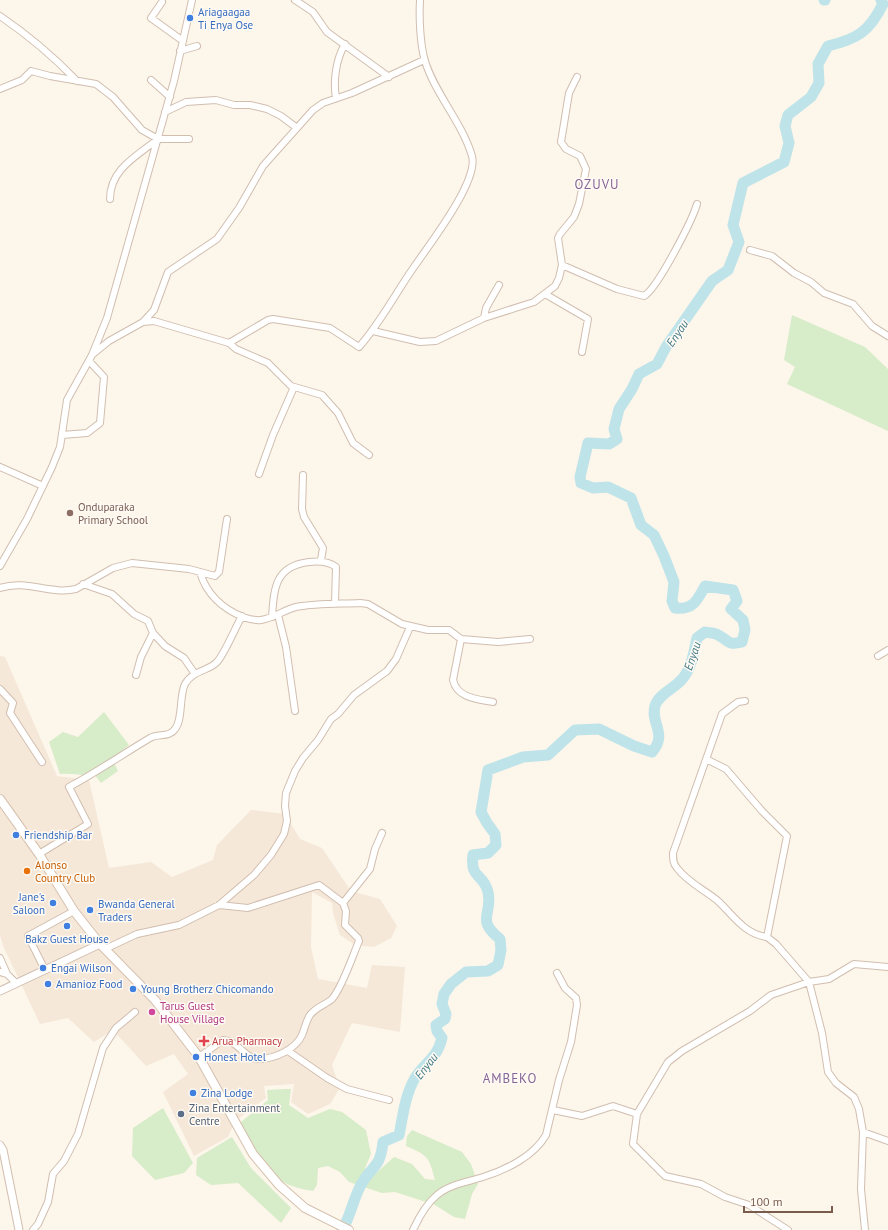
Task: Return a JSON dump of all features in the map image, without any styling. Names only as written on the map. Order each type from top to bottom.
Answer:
[{"type":"main road","points":[[0,799],[39,854],[74,911],[102,947],[155,1000],[199,1057],[252,1154],[262,1167],[305,1208],[346,1228]]},
{"type":"street","points":[[0,566],[27,518],[60,447],[67,400],[90,358],[107,318],[166,112],[192,0]]},
{"type":"street","points":[[295,0],[313,12],[327,32],[389,77]]},
{"type":"street","points":[[229,343],[268,320],[273,319],[330,328],[359,347],[373,331],[462,195],[471,173],[472,157],[453,114],[424,60],[420,0]]},
{"type":"street","points":[[162,2],[151,18],[183,41]]},
{"type":"street","points":[[0,16],[25,33],[57,59],[77,80]]},
{"type":"street","points":[[336,98],[335,83],[340,55],[345,44]]},
{"type":"street","points":[[180,51],[197,46]]},
{"type":"street","points":[[90,358],[109,341],[143,322],[154,310],[168,272],[217,239],[238,208],[263,166],[318,106],[389,77],[424,60]]},
{"type":"street","points":[[0,89],[22,80],[31,70],[96,84],[113,97],[142,130],[158,139],[189,138]]},
{"type":"street","points":[[373,331],[426,342],[443,338],[484,318],[527,305],[546,294],[557,283],[562,265],[558,238],[574,216],[579,204],[586,168],[580,156],[566,149],[561,142],[569,93],[577,77]]},
{"type":"street","points":[[151,80],[170,97]]},
{"type":"street","points":[[166,112],[186,102],[216,100],[267,110],[281,116],[297,128]]},
{"type":"street","points":[[110,199],[110,192],[121,167],[158,139]]},
{"type":"street","points":[[562,265],[617,289],[644,296],[651,290],[674,253],[689,226],[697,204]]},
{"type":"street","points":[[750,250],[772,256],[794,273],[811,282],[824,293],[853,304],[872,326],[888,336]]},
{"type":"street","points":[[484,318],[486,308],[499,286]]},
{"type":"street","points":[[546,294],[588,320],[582,352]]},
{"type":"street","points":[[143,322],[154,321],[229,343],[236,349],[268,363],[294,387],[322,395],[338,413],[354,443],[369,455]]},
{"type":"street","points":[[62,434],[87,433],[100,423],[104,377],[90,358]]},
{"type":"street","points":[[259,474],[273,435],[294,387]]},
{"type":"street","points":[[0,467],[43,486]]},
{"type":"street","points":[[303,475],[302,509],[304,517],[323,548],[321,560]]},
{"type":"street","points":[[0,588],[7,585],[31,586],[50,591],[76,589],[113,568],[132,563],[189,569],[215,576],[218,575],[227,519]]},
{"type":"street","points":[[295,710],[286,647],[275,616],[275,589],[284,571],[301,563],[321,560],[334,565],[337,569],[335,603]]},
{"type":"street","points":[[200,572],[205,584],[220,605],[242,616],[256,620],[275,616],[295,608],[335,603],[368,604],[410,626],[428,630],[449,630],[462,639],[498,642],[530,639]]},
{"type":"street","points":[[83,584],[112,594],[134,614],[148,621],[153,633],[165,646],[184,658],[195,674]]},
{"type":"street","points":[[39,854],[88,824],[69,786],[106,766],[151,737],[163,736],[175,730],[178,724],[184,689],[187,682],[195,674],[217,662],[242,616]]},
{"type":"street","points":[[0,991],[45,970],[136,934],[179,925],[219,905],[254,875],[282,838],[287,821],[285,806],[286,793],[299,764],[318,740],[331,720],[354,695],[363,690],[387,671],[396,659],[410,626]]},
{"type":"street","points":[[136,676],[141,657],[153,633]]},
{"type":"street","points":[[462,639],[453,680],[454,686],[458,691],[471,697],[493,702]]},
{"type":"street","points":[[878,656],[888,650]]},
{"type":"street","points":[[0,689],[12,703],[10,714],[42,762]]},
{"type":"street","points":[[745,701],[738,702],[722,714],[673,853],[673,860],[676,867],[686,877],[718,901],[736,921],[752,932],[767,937],[781,949],[808,982],[822,1033],[828,1072],[836,1083],[851,1094],[857,1102],[863,1132],[861,1190],[865,1230]]},
{"type":"street","points":[[706,759],[726,769],[762,812],[787,836],[767,937]]},
{"type":"street","points":[[343,903],[370,868],[375,849],[382,833]]},
{"type":"street","points":[[199,1057],[223,1040],[230,1042],[247,1055],[261,1060],[288,1051],[300,1040],[308,1018],[314,1011],[329,1001],[336,993],[359,941],[358,938],[345,925],[346,911],[343,903],[320,885],[248,908],[219,905]]},
{"type":"street","points":[[45,970],[28,936],[74,911]]},
{"type":"street","points":[[0,958],[7,974],[16,983]]},
{"type":"street","points":[[788,1230],[749,1205],[725,1197],[701,1184],[662,1174],[633,1144],[637,1114],[668,1062],[682,1051],[750,1011],[771,995],[808,982],[829,980],[854,964],[888,967]]},
{"type":"street","points":[[0,972],[7,974]]},
{"type":"street","points":[[412,1230],[426,1206],[442,1192],[458,1184],[492,1173],[532,1152],[546,1135],[559,1080],[571,1042],[577,1001],[565,988],[557,972]]},
{"type":"street","points":[[33,1230],[38,1224],[48,1202],[53,1174],[64,1161],[78,1134],[103,1048],[116,1028],[135,1012]]},
{"type":"street","points":[[288,1051],[346,1090],[389,1100]]},
{"type":"street","points":[[553,1110],[582,1116],[613,1106],[637,1114]]},
{"type":"street","points":[[863,1132],[888,1141]]},
{"type":"street","points":[[0,1145],[3,1150],[12,1189],[19,1230]]},
{"type":"street","points":[[38,1224],[43,1230]]},
{"type":"shaded area","points":[[0,656],[5,657],[57,776],[89,780],[109,868],[151,862],[172,877],[213,860],[217,845],[251,810],[285,814],[300,839],[322,848],[351,891],[380,899],[397,926],[391,938],[374,947],[355,945],[340,935],[333,913],[332,903],[312,892],[311,947],[318,979],[367,988],[372,965],[405,967],[400,1032],[352,1023],[332,1065],[340,1088],[330,1104],[308,1114],[291,1102],[294,1084],[264,1086],[266,1098],[235,1121],[228,1137],[194,1156],[163,1092],[188,1074],[174,1054],[146,1066],[113,1030],[94,1042],[68,1018],[40,1024],[4,948],[0,936]]},
{"type":"green space","points":[[792,315],[865,347],[888,369],[888,431],[787,384],[795,367],[784,360]]},
{"type":"green space","points":[[104,712],[129,745],[112,759],[118,771],[101,783],[95,775],[60,774],[49,742],[63,732],[78,737]]},
{"type":"green space","points":[[291,1089],[289,1105],[308,1118],[330,1109],[342,1112],[366,1130],[371,1154],[365,1168],[373,1176],[394,1157],[412,1164],[425,1179],[435,1180],[431,1166],[426,1157],[406,1146],[407,1136],[412,1130],[462,1152],[471,1164],[478,1184],[472,1194],[465,1219],[454,1217],[435,1205],[395,1192],[382,1193],[349,1182],[340,1172],[328,1166],[318,1168],[317,1185],[313,1191],[292,1186],[277,1178],[264,1165],[246,1135],[241,1122],[268,1100],[267,1090]]},
{"type":"green space","points":[[163,1108],[193,1163],[184,1173],[155,1180],[132,1156],[133,1128]]},
{"type":"green space","points":[[232,1137],[251,1168],[291,1208],[281,1223],[238,1183],[211,1185],[196,1175],[197,1158]]},
{"type":"waterway","name":"Enyau","points":[[342,1230],[348,1219],[359,1189],[378,1162],[382,1151],[383,1142],[399,1135],[407,1098],[415,1078],[434,1056],[440,1045],[442,1038],[437,1031],[436,1025],[445,1019],[446,1014],[442,1004],[444,994],[451,984],[466,972],[488,971],[498,965],[501,950],[500,939],[488,926],[486,917],[489,900],[488,892],[483,881],[473,869],[473,855],[488,853],[496,845],[495,834],[481,812],[488,770],[523,757],[548,755],[575,730],[599,729],[634,746],[652,752],[657,746],[659,740],[654,712],[655,706],[657,701],[680,682],[686,674],[689,669],[697,638],[705,632],[717,634],[731,643],[742,642],[745,630],[743,620],[731,609],[737,601],[733,590],[705,586],[697,600],[690,606],[686,608],[675,608],[672,601],[674,582],[664,556],[654,535],[641,525],[631,498],[608,487],[593,488],[581,483],[580,477],[588,443],[609,444],[617,439],[614,429],[619,409],[632,389],[639,374],[657,364],[666,347],[712,281],[728,270],[739,242],[733,225],[743,183],[784,162],[789,143],[785,126],[788,115],[811,97],[819,83],[818,64],[828,46],[854,37],[867,28],[878,14],[883,4],[881,0]]},
{"type":"place","name":"Ariagaagaa Ti Enya Ose","points":[[190,18]]},
{"type":"place","name":"Onduparaka Primary School","points":[[70,513]]},
{"type":"place","name":"Friendship Bar","points":[[16,835]]},
{"type":"place","name":"Alonso Country Club","points":[[27,871]]},
{"type":"place","name":"Jane's Saloon","points":[[53,903]]},
{"type":"place","name":"Bwanda General Traders","points":[[90,910]]},
{"type":"place","name":"Bakz Guest House","points":[[67,926]]},
{"type":"place","name":"Engai Wilson","points":[[43,968]]},
{"type":"place","name":"Amanioz Food","points":[[48,984]]},
{"type":"place","name":"Young Brotherz Chicomando","points":[[133,989]]},
{"type":"place","name":"Tarus Guest House Village","points":[[152,1012]]},
{"type":"place","name":"Arua Pharmacy","points":[[204,1041]]},
{"type":"place","name":"Honest Hotel","points":[[196,1057]]},
{"type":"place","name":"Zina Lodge","points":[[193,1093]]},
{"type":"place","name":"Zina Entertainment Centre","points":[[181,1114]]},
{"type":"district","name":"OZUVU","points":[[597,184]]},
{"type":"district","name":"AMBEKO","points":[[510,1078]]}]
